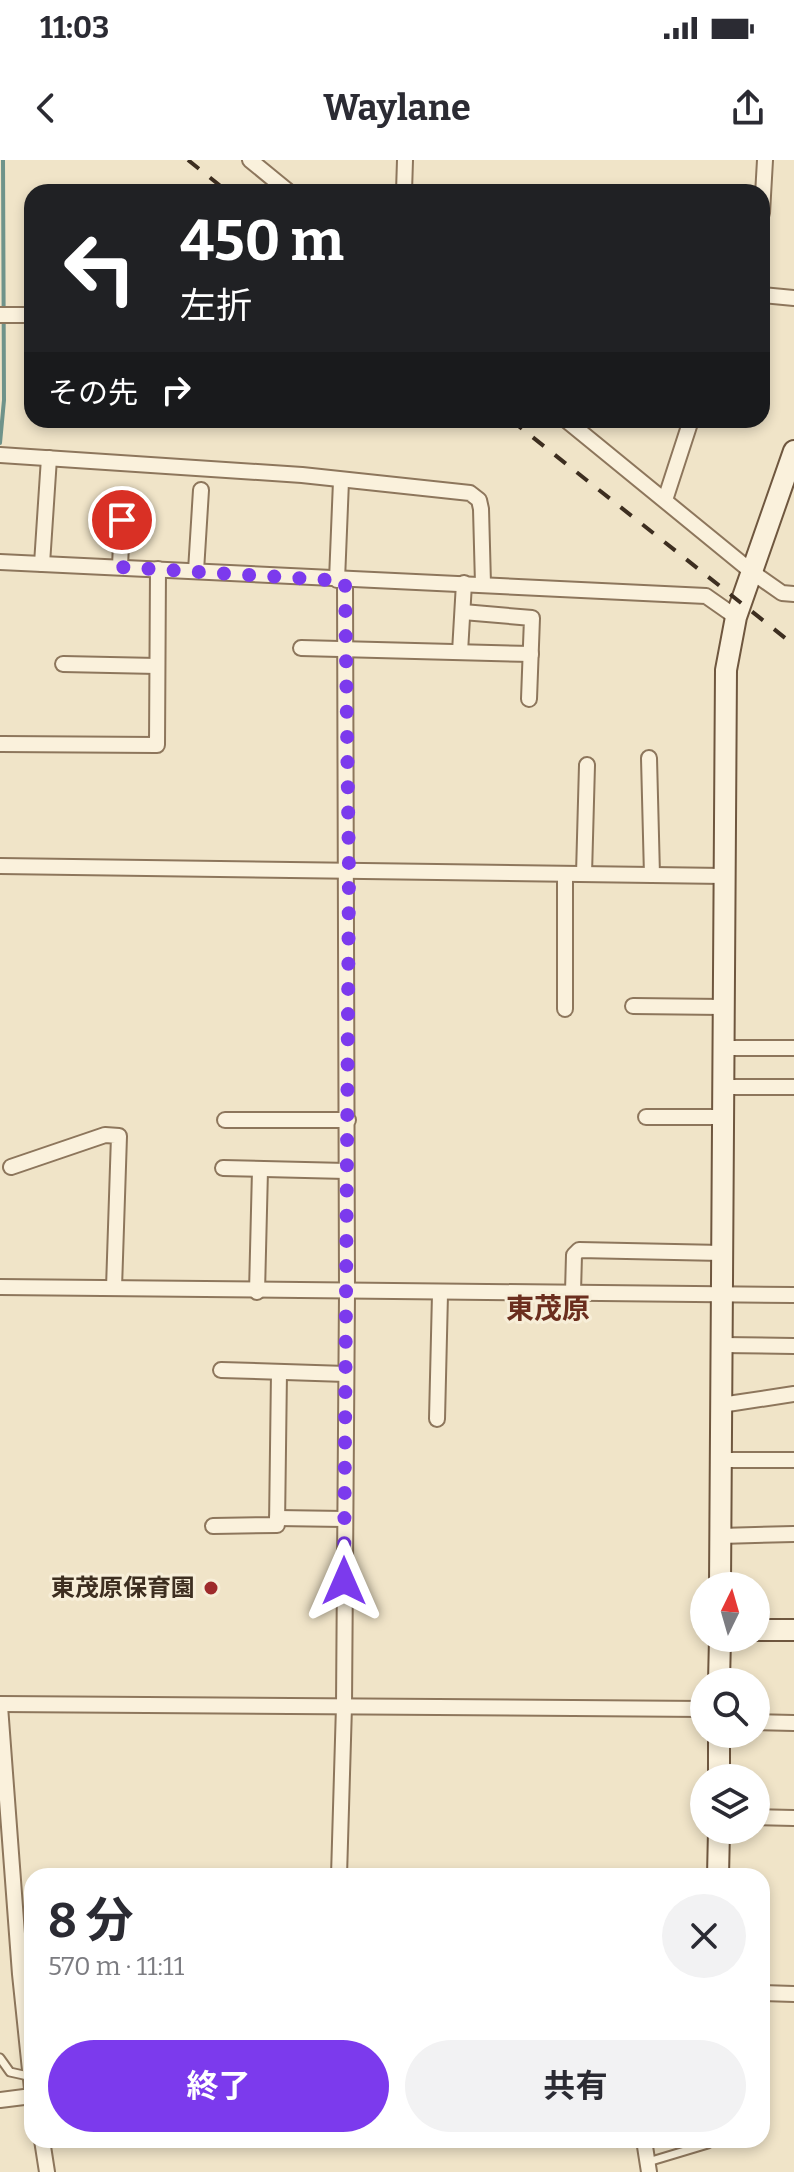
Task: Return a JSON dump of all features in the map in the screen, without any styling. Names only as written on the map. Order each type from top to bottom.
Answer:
[{"type":"street","points":[[250,160],[279,184]]},
{"type":"street","points":[[404,184],[405,160]]},
{"type":"street","points":[[764,184],[765,160]]},
{"type":"street","points":[[770,296],[794,298]]},
{"type":"street","points":[[3,315],[24,315]]},
{"type":"street","points":[[583,428],[752,572],[782,593],[794,594]]},
{"type":"street","points":[[665,500],[688,428]]},
{"type":"street","points":[[720,1572],[726,670],[736,617],[794,451]]},
{"type":"street","points":[[0,455],[242,470],[470,493],[479,500],[481,509],[483,584]]},
{"type":"street","points":[[42,564],[49,458]]},
{"type":"street","points":[[339,1868],[344,1706],[349,872],[347,649],[341,580],[341,481]]},
{"type":"street","points":[[196,571],[201,490]]},
{"type":"street","points":[[120,567],[123,496]]},
{"type":"street","points":[[0,562],[706,596],[736,617]]},
{"type":"street","points":[[1,744],[157,745],[158,569]]},
{"type":"street","points":[[460,652],[464,583]]},
{"type":"street","points":[[463,612],[532,618],[529,699]]},
{"type":"street","points":[[301,648],[531,654]]},
{"type":"street","points":[[63,664],[157,666]]},
{"type":"street","points":[[649,758],[652,875]]},
{"type":"street","points":[[584,874],[587,765]]},
{"type":"street","points":[[0,866],[724,876]]},
{"type":"street","points":[[565,874],[565,1009]]},
{"type":"street","points":[[633,1006],[723,1007]]},
{"type":"street","points":[[723,1048],[794,1048]]},
{"type":"street","points":[[723,1087],[794,1087]]},
{"type":"street","points":[[646,1117],[723,1117]]},
{"type":"street","points":[[225,1120],[348,1120]]},
{"type":"street","points":[[11,1167],[105,1135],[119,1136],[114,1288]]},
{"type":"street","points":[[223,1168],[346,1171]]},
{"type":"street","points":[[257,1292],[260,1170]]},
{"type":"street","points":[[573,1292],[574,1255],[579,1250],[722,1253]]},
{"type":"street","points":[[0,1287],[440,1294],[794,1295]]},
{"type":"street","points":[[437,1419],[440,1294]]},
{"type":"street","points":[[722,1345],[794,1346]]},
{"type":"street","points":[[221,1370],[346,1374]]},
{"type":"street","points":[[213,1526],[271,1528],[277,1525],[279,1372]]},
{"type":"street","points":[[721,1405],[794,1394]]},
{"type":"street","points":[[721,1460],[794,1460]]},
{"type":"street","points":[[277,1518],[344,1519]]},
{"type":"street","points":[[720,1536],[794,1534]]},
{"type":"street","points":[[770,1630],[794,1630]]},
{"type":"street","points":[[24,1961],[4,1828],[0,1705],[690,1709]]},
{"type":"street","points":[[770,1722],[794,1723]]},
{"type":"street","points":[[770,1817],[794,1818]]},
{"type":"street","points":[[718,1868],[719,1844]]},
{"type":"street","points":[[770,1993],[794,1994]]},
{"type":"street","points":[[0,2100],[24,2097]]},
{"type":"street","points":[[43,2148],[47,2172]]},
{"type":"lane","points":[[0,2058],[10,2072],[24,2080]]},
{"type":"lane","points":[[648,2167],[698,2148]]},
{"type":"waterway","points":[[0,443],[4,400],[3,160]]},
{"type":"railway","points":[[188,160],[218,184]]},
{"type":"railway","points":[[521,428],[794,645]]},
{"type":"place","name":"東茂原保育園","points":[[211,1588]]},
{"type":"district","name":"東茂原","points":[[548,1308]]},
{"type":"route","points":[[122,520],[120,567],[345,581],[349,872],[344,1581]]}]
